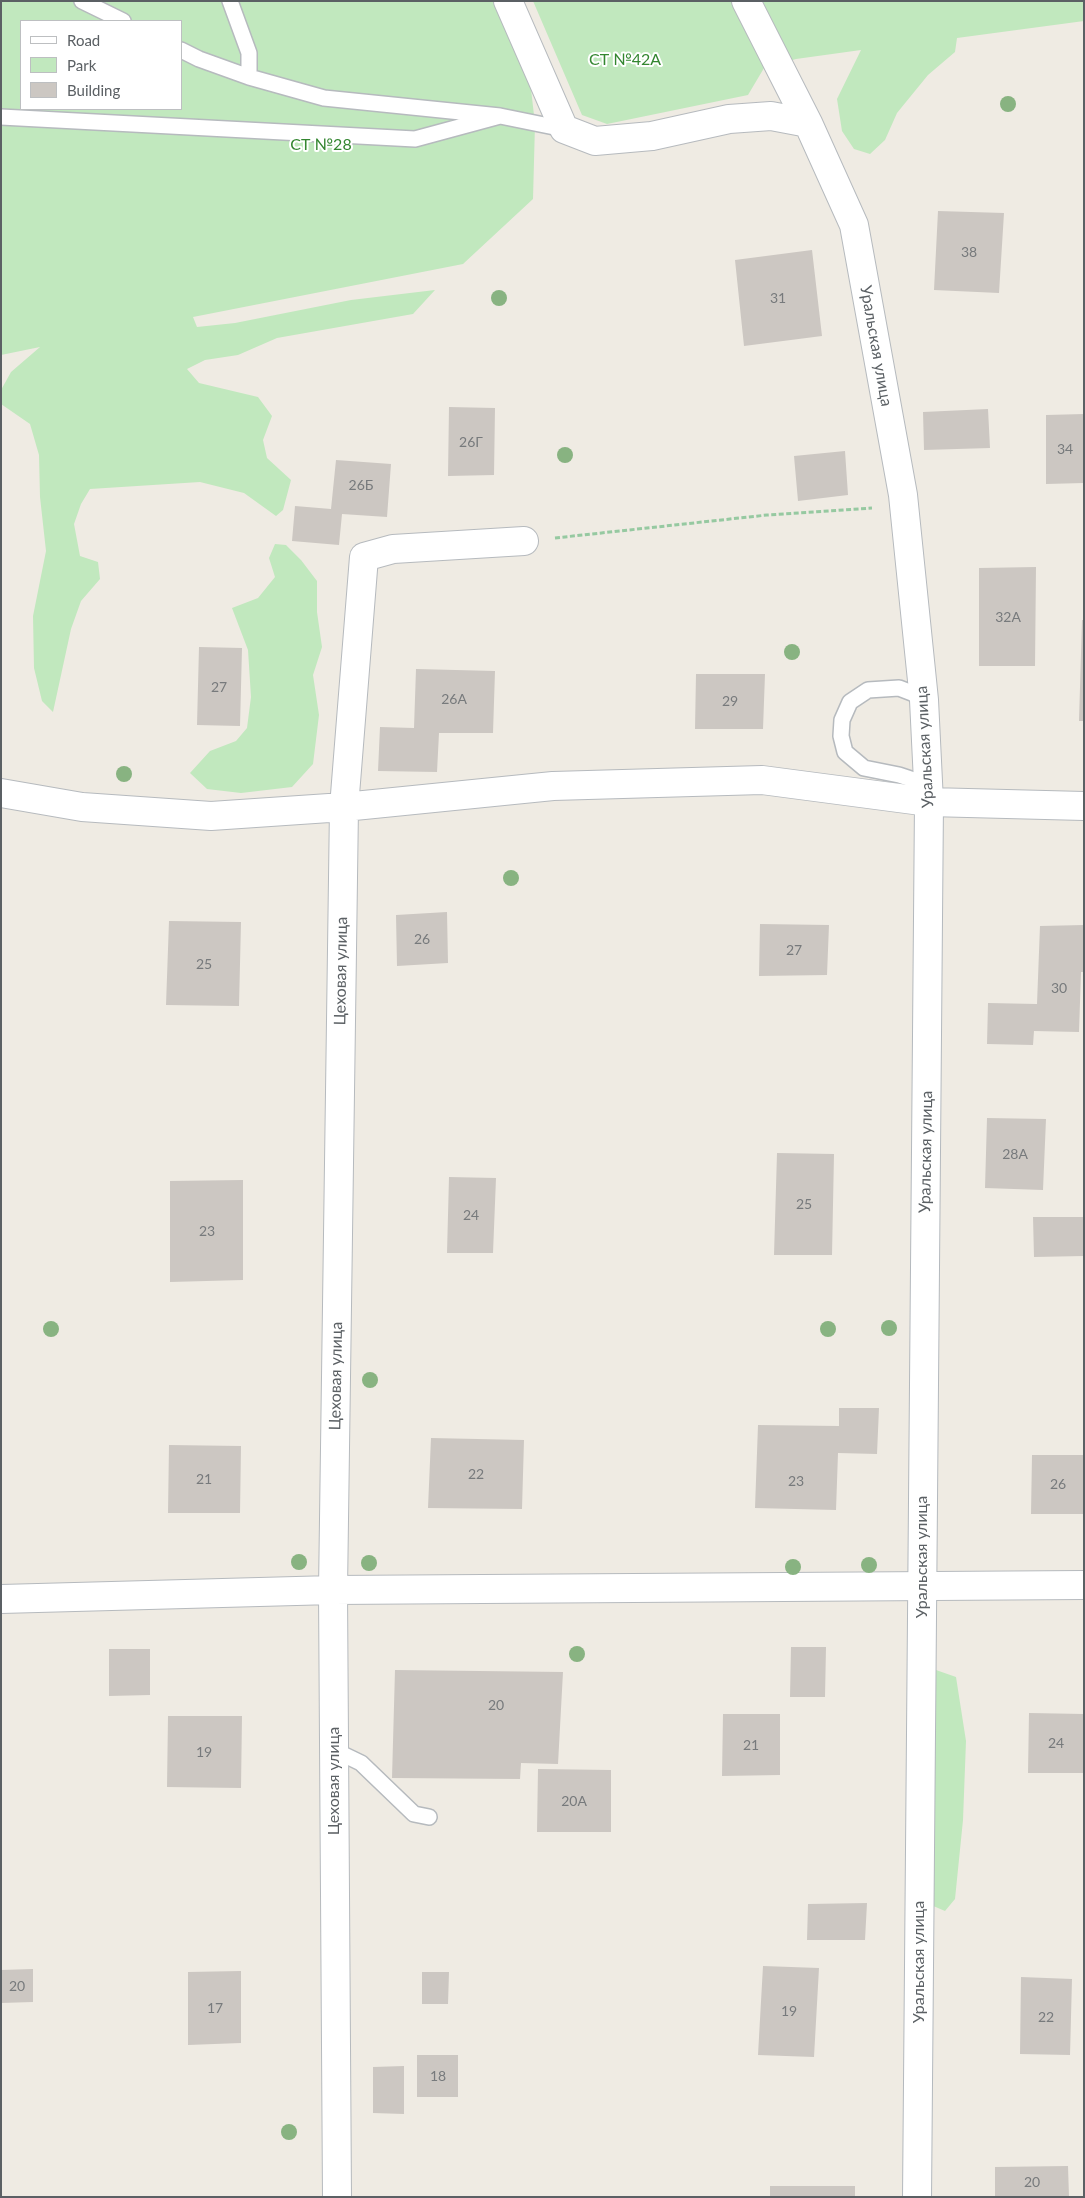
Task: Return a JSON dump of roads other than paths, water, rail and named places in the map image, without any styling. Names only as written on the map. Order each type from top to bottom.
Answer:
[{"type":"street","points":[[508,1],[564,129],[595,140],[652,136],[729,119],[771,116],[808,123]]},
{"type":"street","name":"Уральская улица","points":[[746,1],[808,123],[854,225],[904,506],[924,700],[929,802],[917,2197]]},
{"type":"street","name":"Цеховая улица","points":[[337,2197],[333,1590],[344,807],[364,557],[393,549],[524,541]]},
{"type":"street","points":[[1,793],[82,807],[211,816],[344,807],[552,786],[762,780],[929,802],[1084,806]]},
{"type":"street","points":[[1,1598],[333,1590],[1084,1585]]},
{"type":"lane","points":[[82,1],[121,20]]},
{"type":"lane","points":[[230,1],[249,53],[249,77]]},
{"type":"lane","points":[[182,50],[199,59],[249,77],[324,98],[500,116],[564,129]]},
{"type":"lane","points":[[1,118],[415,139],[500,116]]},
{"type":"lane","points":[[924,700],[899,688],[868,690],[850,702],[842,720],[841,736],[845,752],[864,768],[899,775],[923,783],[929,802]]},
{"type":"lane","points":[[334,1750],[361,1763],[414,1814],[429,1817]]},
{"type":"park label","name":"СТ №42А","points":[[625,60]]},
{"type":"park label","name":"СТ №28","points":[[321,145]]}]
